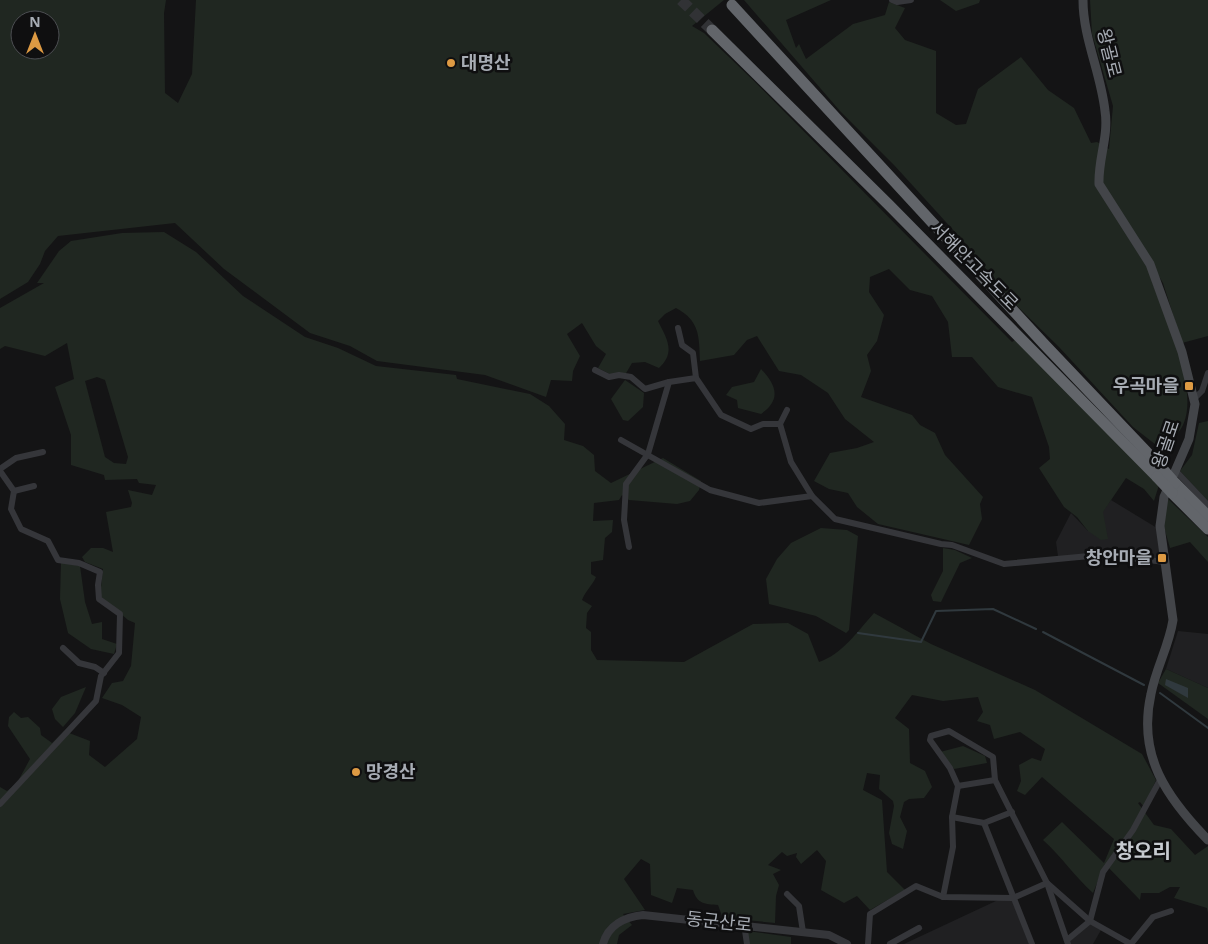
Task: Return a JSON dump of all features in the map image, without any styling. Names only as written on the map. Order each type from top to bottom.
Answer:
[{"type":"highway","name":"서해안고속도로","points":[[732,5],[1044,344],[1174,488],[1208,529]]},
{"type":"highway","name":"서해안고속도로","points":[[712,30],[1159,472]]},
{"type":"highway","name":"서해안고속도로","points":[[1174,488],[1208,516]]},
{"type":"main road","name":"왕골로","points":[[1082,0],[1086,32],[1105,111],[1106,130],[1098,169],[1099,184],[1150,264],[1182,352],[1194,399],[1189,439],[1164,497],[1160,526],[1173,620],[1170,636],[1150,694],[1148,724],[1152,757],[1160,780],[1168,794],[1208,840]]},
{"type":"street","points":[[892,0],[897,2],[911,0]]},
{"type":"street","points":[[678,328],[682,345],[693,353],[696,378],[721,415],[752,429],[763,424],[780,424]]},
{"type":"street","points":[[595,370],[609,376],[620,374],[631,377],[644,388],[696,378]]},
{"type":"street","points":[[1194,399],[1202,391],[1208,373]]},
{"type":"street","points":[[629,547],[624,520],[626,484],[648,454],[670,382]]},
{"type":"street","points":[[787,410],[780,424],[792,462],[812,496],[835,519],[952,545],[1004,564],[1100,555],[1166,562]]},
{"type":"street","points":[[621,440],[710,490],[759,503],[812,496]]},
{"type":"street","points":[[0,804],[96,701],[104,673],[119,653],[120,614],[99,599],[98,585],[100,572],[79,563],[58,560],[48,541],[21,529],[10,509],[14,491],[0,470],[16,458],[43,452]]},
{"type":"street","points":[[1175,470],[1208,505]]},
{"type":"street","points":[[14,491],[34,486]]},
{"type":"street","points":[[63,648],[79,663],[95,666],[104,673]]},
{"type":"street","points":[[943,897],[953,847],[952,817],[958,786],[950,768],[930,740],[931,736],[949,730],[993,757],[995,780],[1047,883],[1068,942],[1090,922],[1103,872],[1133,830],[1160,780]]},
{"type":"street","points":[[958,786],[995,780]]},
{"type":"street","points":[[952,817],[984,822],[1012,812]]},
{"type":"street","points":[[984,822],[1032,944]]},
{"type":"street","points":[[1047,883],[1090,922],[1131,944],[1153,917],[1171,911]]},
{"type":"street","points":[[868,944],[870,914],[878,907],[916,886],[943,897],[1014,898],[1047,883]]},
{"type":"street","points":[[787,894],[799,906],[803,932]]},
{"type":"street","name":"동군산로","points":[[603,944],[613,926],[628,917],[643,915],[744,924],[829,935],[847,944]]},
{"type":"street","points":[[744,924],[747,944]]},
{"type":"street","points":[[890,944],[918,928]]},
{"type":"shaded area","points":[[0,0],[166,0],[164,13],[165,93],[178,103],[192,74],[196,0],[724,0],[692,26],[704,33],[754,81],[1012,342],[1018,338],[1159,485],[1154,501],[1144,489],[1126,478],[1103,512],[1108,539],[1101,540],[1088,531],[1077,517],[1064,507],[1039,468],[1050,459],[1049,447],[1032,397],[998,387],[972,357],[952,357],[948,322],[932,296],[910,290],[889,269],[870,277],[869,292],[884,315],[877,341],[867,355],[871,371],[861,397],[912,415],[920,425],[935,433],[945,455],[983,497],[980,504],[982,519],[969,545],[878,524],[857,507],[848,493],[829,489],[814,481],[830,453],[857,448],[874,442],[845,419],[828,393],[801,375],[779,371],[757,336],[747,340],[734,355],[700,361],[697,330],[690,318],[676,308],[665,314],[658,321],[667,340],[669,351],[664,362],[659,368],[645,362],[632,363],[625,375],[610,374],[598,368],[606,354],[596,346],[582,323],[567,334],[580,356],[573,371],[572,381],[551,380],[546,397],[485,375],[377,361],[350,346],[310,333],[224,269],[175,223],[58,236],[45,251],[40,264],[28,282],[0,299]]},
{"type":"shaded area","points":[[744,0],[831,0],[786,20],[796,48],[799,44],[806,59],[853,24],[885,15],[889,2],[905,8],[895,28],[905,40],[936,51],[936,113],[956,125],[966,124],[978,89],[1021,57],[1048,90],[1074,108],[1091,143],[1097,142],[1109,149],[1113,106],[1092,34],[1090,0],[1208,0],[1208,336],[1182,343],[1163,283],[1154,268],[1152,282],[1179,354],[1187,394],[1187,412],[1182,427],[1175,436],[1160,448],[1133,427],[1059,347],[1012,301],[965,243],[894,165],[840,111]]},
{"type":"shaded area","points":[[940,0],[980,0],[979,3],[956,11]]},
{"type":"shaded area","points":[[164,232],[196,252],[243,296],[305,337],[338,348],[376,366],[456,375],[457,379],[530,394],[549,406],[565,424],[564,440],[583,446],[594,455],[595,471],[611,483],[663,458],[701,481],[699,490],[690,501],[677,504],[629,500],[622,495],[619,500],[594,503],[593,521],[613,520],[612,532],[605,538],[603,560],[591,562],[591,574],[596,577],[582,600],[592,606],[587,613],[586,628],[591,632],[591,650],[597,660],[684,662],[753,624],[788,623],[808,634],[819,662],[827,659],[842,648],[874,613],[931,644],[1035,690],[1142,754],[1156,780],[1144,807],[1140,802],[1138,803],[1154,825],[1171,829],[1195,855],[1208,846],[1208,913],[1207,908],[1174,898],[1180,887],[1170,887],[1159,893],[1141,893],[1140,900],[1105,864],[1093,893],[1043,840],[1062,822],[1104,863],[1114,839],[1042,777],[1025,795],[1017,791],[1021,781],[1019,765],[1032,758],[1041,761],[1045,749],[1020,732],[994,739],[990,725],[977,721],[983,712],[978,697],[943,701],[912,695],[895,718],[909,729],[910,763],[925,771],[932,787],[924,798],[909,799],[904,802],[900,817],[907,831],[903,849],[892,844],[889,833],[894,806],[893,801],[879,789],[880,775],[867,773],[863,790],[882,800],[887,872],[905,890],[870,910],[857,896],[844,903],[821,890],[826,861],[817,850],[801,864],[796,857],[797,853],[787,856],[782,852],[768,865],[781,870],[773,874],[779,885],[776,896],[775,923],[722,916],[718,905],[699,901],[693,890],[677,888],[672,903],[651,895],[650,864],[641,859],[624,879],[645,910],[623,914],[632,925],[619,935],[617,944],[0,944],[0,787],[7,791],[17,783],[30,759],[8,726],[9,717],[14,712],[21,718],[28,717],[40,728],[41,735],[52,743],[64,731],[90,741],[89,755],[105,767],[137,739],[141,717],[122,705],[102,698],[112,683],[123,681],[131,666],[135,623],[128,620],[100,596],[103,569],[85,562],[82,557],[91,548],[103,548],[113,552],[106,512],[131,507],[132,503],[128,490],[152,495],[156,485],[139,483],[137,479],[105,480],[104,475],[71,465],[71,435],[55,387],[74,379],[67,343],[45,356],[5,346],[0,349],[0,308],[44,283],[37,283],[59,251],[71,241],[122,233]],"holes":[[[97,377],[105,380],[128,457],[126,464],[114,463],[105,457],[85,381]]]},
{"type":"shaded area","points":[[761,369],[773,386],[774,397],[772,403],[761,414],[738,408],[737,400],[726,395],[732,387],[754,382]]},
{"type":"shaded area","points":[[625,380],[644,393],[643,407],[628,421],[623,420],[611,399]]},
{"type":"shaded area","points":[[1208,421],[1208,501],[1180,471],[1192,455],[1199,423]]},
{"type":"shaded area","points":[[1167,498],[1208,537],[1208,562],[1190,542],[1170,548],[1164,527]]},
{"type":"shaded area","points":[[1111,500],[1157,528],[1161,560],[1058,556],[1056,542],[1071,513],[1088,531]]},
{"type":"shaded area","points":[[821,528],[847,530],[858,536],[849,630],[846,633],[816,616],[769,604],[766,579],[777,559],[791,543]]},
{"type":"shaded area","points":[[943,548],[955,550],[972,558],[960,563],[941,602],[933,601],[931,595],[943,571]]},
{"type":"shaded area","points":[[61,562],[80,566],[85,602],[92,624],[102,622],[102,639],[117,644],[114,654],[91,649],[68,633],[60,599]]},
{"type":"shaded area","points":[[1178,631],[1208,634],[1208,688],[1166,669]]},
{"type":"shaded area","points":[[1166,669],[1208,688],[1208,719],[1158,683]]},
{"type":"shaded area","points":[[1166,679],[1188,688],[1188,698],[1165,685]]},
{"type":"shaded area","points":[[86,687],[75,713],[63,727],[55,719],[52,709],[61,697]]},
{"type":"shaded area","points":[[963,746],[985,756],[987,763],[954,769],[940,752]]},
{"type":"shaded area","points":[[998,900],[1012,900],[1029,944],[904,944]]},
{"type":"shaded area","points":[[1090,923],[1101,930],[1093,944],[1070,944],[1069,941]]},
{"type":"shaded area","points":[[747,931],[791,937],[791,944],[749,944]]},
{"type":"waterway","points":[[858,633],[921,642],[936,611],[993,609],[1036,629]]},
{"type":"waterway","points":[[1043,632],[1144,685]]},
{"type":"waterway","points":[[1160,693],[1208,728]]},
{"type":"tunnel","points":[[681,0],[712,30]]},
{"type":"place","name":"대명산","points":[[451,63]]},
{"type":"place","name":"우곡마을","points":[[1189,386]]},
{"type":"place","name":"창안마을","points":[[1162,558]]},
{"type":"place","name":"망경산","points":[[356,772]]},
{"type":"district","name":"창오리","points":[[1143,851]]}]
